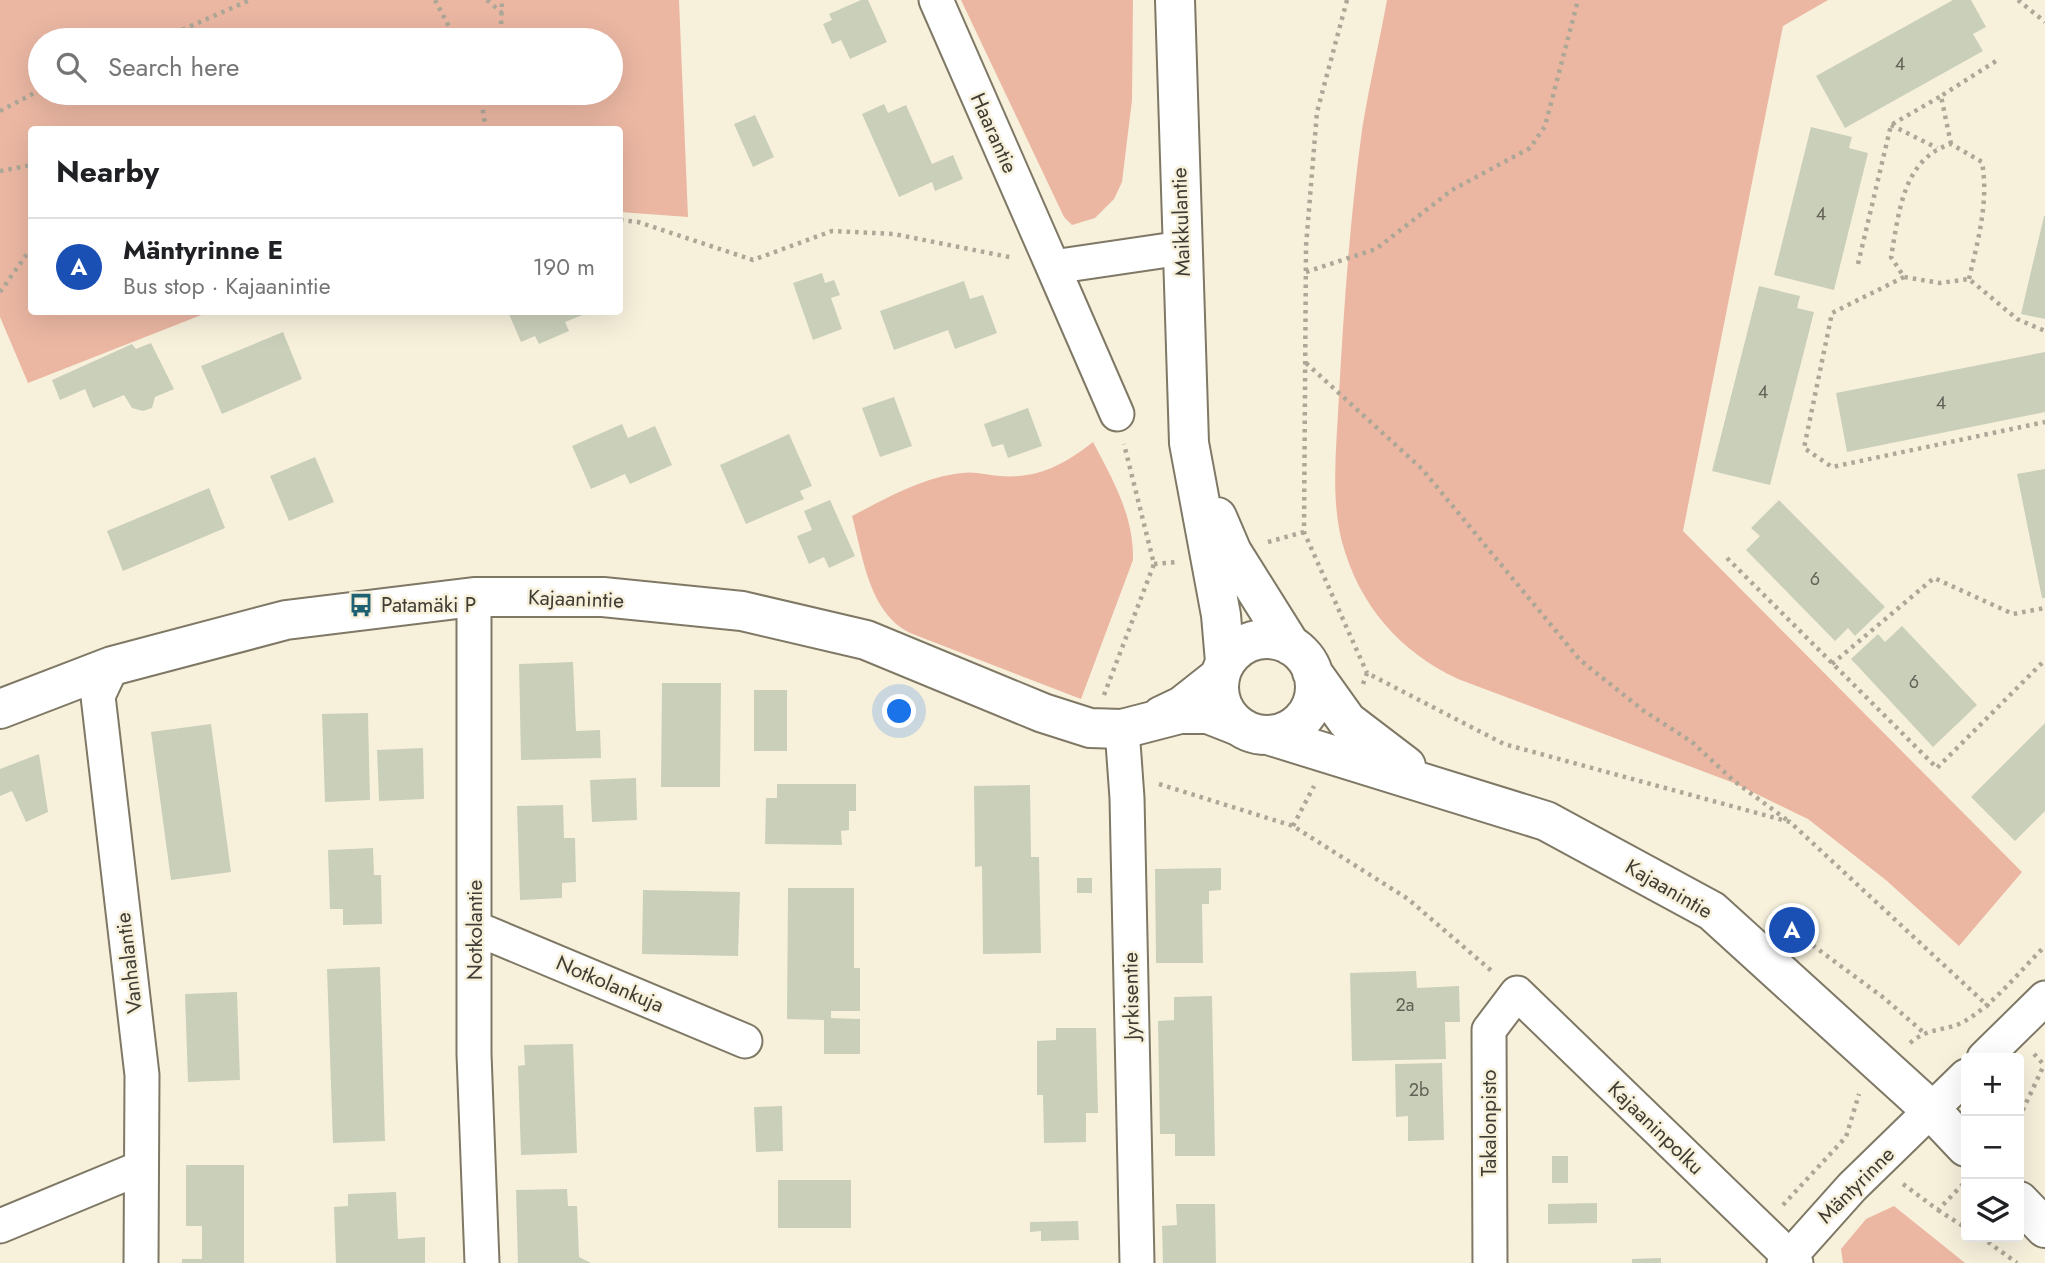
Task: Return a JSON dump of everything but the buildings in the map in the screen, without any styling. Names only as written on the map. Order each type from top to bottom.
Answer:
[{"type":"main road","name":"Maikkulantie","points":[[1175,0],[1189,443],[1221,615],[1223,669],[1219,696],[1225,712],[1252,730]]},
{"type":"main road","name":"Maikkulantie","points":[[1189,443],[1232,552],[1302,659]]},
{"type":"main road","name":"Kajaanintie","points":[[0,709],[112,666],[286,620],[474,597],[603,597],[742,611],[866,640],[1044,713],[1120,727],[1180,713],[1208,714],[1252,730],[1339,738],[1465,794],[1546,821],[1712,911],[1931,1111],[1961,1142]]},
{"type":"main road","points":[[1120,727],[1182,706],[1223,669],[1237,650],[1251,642],[1268,639],[1302,659],[1315,688],[1312,705],[1303,719],[1284,733],[1252,730]]},
{"type":"main road","name":"Kajaanintie","points":[[1302,659],[1339,738]]},
{"type":"main road","points":[[2024,1206],[2045,1228]]},
{"type":"street","name":"Haarantie","points":[[936,0],[1117,414]]},
{"type":"street","points":[[1053,267],[1182,248]]},
{"type":"street","name":"Notkolantie","points":[[474,597],[474,1054],[482,1263]]},
{"type":"street","name":"Vanhalantie","points":[[112,666],[98,696],[142,1074],[141,1263]]},
{"type":"street","name":"Jyrkisentie","points":[[1120,727],[1126,775],[1137,1263]]},
{"type":"street","name":"Notkolankuja","points":[[475,928],[745,1041]]},
{"type":"street","name":"Kajaaninpolku","points":[[1517,993],[1789,1261]]},
{"type":"street","name":"Takalonpisto","points":[[1490,1263],[1489,1030],[1517,993]]},
{"type":"street","points":[[1989,1053],[2045,998]]},
{"type":"street","name":"Mäntyrinne","points":[[1789,1261],[1961,1081]]},
{"type":"street","points":[[0,1226],[140,1168]]},
{"type":"path","points":[[186,28],[250,0]]},
{"type":"path","points":[[435,0],[450,28]]},
{"type":"path","points":[[486,0],[502,13]]},
{"type":"path","points":[[501,28],[502,0]]},
{"type":"path","points":[[1347,0],[1317,112],[1306,272],[1304,532],[1367,673],[1504,744],[1790,822]]},
{"type":"path","points":[[1306,272],[1376,249],[1452,190],[1530,148],[1545,126],[1578,0]]},
{"type":"path","points":[[2018,0],[2045,22]]},
{"type":"path","points":[[1858,264],[1891,125],[1996,61]]},
{"type":"path","points":[[0,111],[28,96]]},
{"type":"path","points":[[1941,96],[1951,144]]},
{"type":"path","points":[[482,105],[485,126]]},
{"type":"path","points":[[1891,125],[1937,148]]},
{"type":"path","points":[[1904,277],[1891,257],[1902,194],[1916,169],[1937,148],[1951,144],[1982,162],[1985,181],[1983,219],[1969,279]]},
{"type":"path","points":[[0,171],[28,166]]},
{"type":"path","points":[[623,220],[638,222],[753,260],[832,231],[894,234],[1053,267]]},
{"type":"path","points":[[0,292],[28,253]]},
{"type":"path","points":[[2045,331],[2017,319],[1969,279],[1940,283],[1904,277],[1832,313],[1804,448],[1832,467],[2045,422]]},
{"type":"path","points":[[1306,363],[1422,469],[1580,660],[1644,711],[1692,742],[1734,781],[1790,822],[2012,1030],[2045,1065],[2020,1116]]},
{"type":"path","points":[[1117,414],[1154,564],[1120,727]]},
{"type":"path","points":[[1727,558],[1937,768],[2045,660]]},
{"type":"path","points":[[1832,664],[1934,578],[2013,614],[2045,608]]},
{"type":"path","points":[[1293,826],[1339,738],[1367,673]]},
{"type":"path","points":[[1126,775],[1293,826],[1408,899],[1517,993]]},
{"type":"path","points":[[1793,930],[1884,998],[1923,1032]]},
{"type":"path","points":[[1938,1210],[1961,1225]]},
{"type":"path","points":[[1988,1242],[2017,1263]]},
{"type":"shaded area","points":[[0,0],[679,0],[688,217],[623,212],[623,126],[28,126],[28,315],[201,315],[28,383],[0,317]]},
{"type":"shaded area","points":[[961,0],[1133,0],[1132,100],[1122,182],[1114,199],[1095,218],[1072,225],[1064,217]]},
{"type":"shaded area","points":[[1387,0],[1828,0],[1783,26],[1683,531],[2022,872],[1959,946],[1887,881],[1808,819],[1734,783],[1458,679],[1437,668],[1400,640],[1371,606],[1349,565],[1342,542],[1336,506],[1335,469],[1354,196],[1362,130]]},
{"type":"shaded area","points":[[1093,442],[1115,484],[1126,513],[1133,560],[1081,699],[910,633],[896,624],[885,612],[864,566],[852,516],[905,489],[948,475],[972,472],[1000,476],[1038,473],[1061,464]]},
{"type":"shaded area","points":[[1894,1206],[1965,1263],[1843,1263],[1841,1249],[1866,1219]]},
{"type":"place","name":"Patamäki P","points":[[361,605]]},
{"type":"place","name":"Mäntyrinne E","points":[[1792,930]]}]
